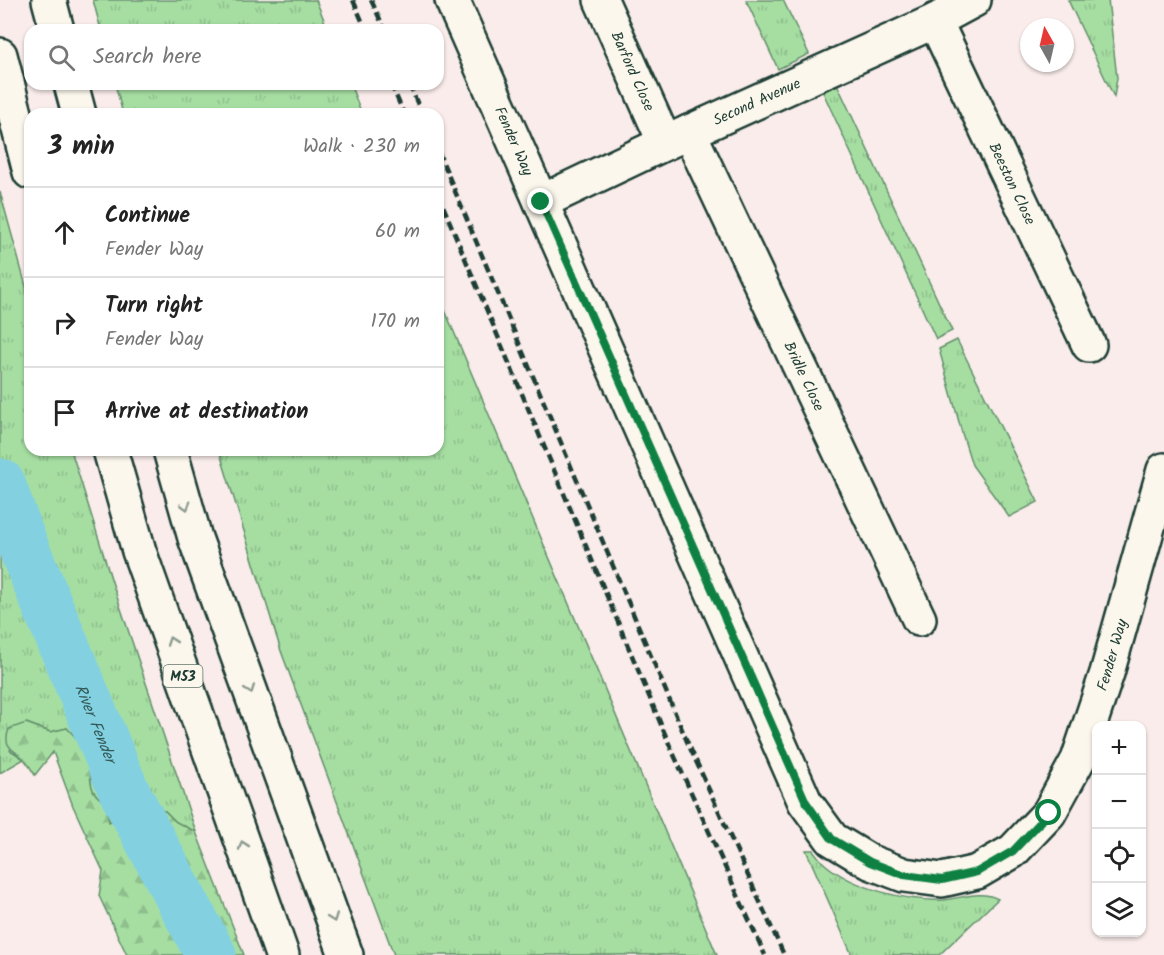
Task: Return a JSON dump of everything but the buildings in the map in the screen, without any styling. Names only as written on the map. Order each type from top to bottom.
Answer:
[{"type":"main road","points":[[49,0],[55,24]]},
{"type":"main road","name":"Fender Way","points":[[452,0],[806,802],[832,839],[870,862],[904,875],[942,880],[977,872],[1013,851],[1049,813],[1078,760],[1107,673],[1164,470]]},
{"type":"main road","name":"Barford Close","points":[[601,0],[677,138]]},
{"type":"main road","name":"Second Avenue","points":[[541,202],[935,21],[974,0]]},
{"type":"main road","name":"Beeston Close","points":[[935,21],[1089,345]]},
{"type":"main road","points":[[0,55],[24,149]]},
{"type":"main road","points":[[72,90],[77,108]]},
{"type":"main road","name":"Bridle Close","points":[[677,138],[919,619]]},
{"type":"main road","name":"M53","points":[[112,456],[139,551],[282,955]]},
{"type":"main road","points":[[172,456],[195,538],[346,955]]},
{"type":"green space","points":[[93,0],[316,0],[326,24],[99,24]]},
{"type":"green space","points":[[746,0],[783,0],[809,54],[778,69]]},
{"type":"green space","points":[[1068,0],[1108,0],[1117,78],[1114,97]]},
{"type":"green space","points":[[837,84],[952,331],[936,339],[822,90]]},
{"type":"green space","points":[[117,90],[352,90],[360,108],[121,108]]},
{"type":"green space","points":[[0,192],[24,279],[24,456],[73,456],[114,588],[196,832],[176,822],[165,811],[109,822],[106,803],[94,793],[87,762],[67,728],[50,732],[26,723],[10,750],[24,759],[0,773]]},
{"type":"green space","points":[[444,308],[717,955],[394,955],[281,651],[221,456],[444,456]]},
{"type":"green space","points":[[957,340],[1038,502],[1009,517],[972,465],[962,433],[939,349]]},
{"type":"green space","points":[[26,723],[50,732],[67,728],[74,736],[86,755],[94,791],[106,803],[109,822],[145,808],[165,811],[176,822],[196,832],[244,955],[127,955],[99,896],[103,871],[73,806],[53,752],[35,775],[24,759],[8,744],[9,729]]},
{"type":"green space","points":[[806,850],[813,850],[824,863],[838,873],[882,892],[929,900],[971,895],[992,896],[998,899],[939,955],[852,955]]},
{"type":"waterway","name":"River Fender","points":[[0,484],[18,534],[124,791],[211,955]]},
{"type":"railway","points":[[353,0],[363,24]]},
{"type":"railway","points":[[371,0],[382,24]]},
{"type":"railway","points":[[394,90],[401,108]]},
{"type":"railway","points":[[412,90],[419,108]]},
{"type":"railway","points":[[444,165],[686,739],[784,955]]},
{"type":"railway","points":[[444,208],[670,746],[765,955]]},
{"type":"route","points":[[541,202],[806,802],[832,839],[870,862],[904,875],[942,880],[977,872],[1013,851],[1049,813]]}]
